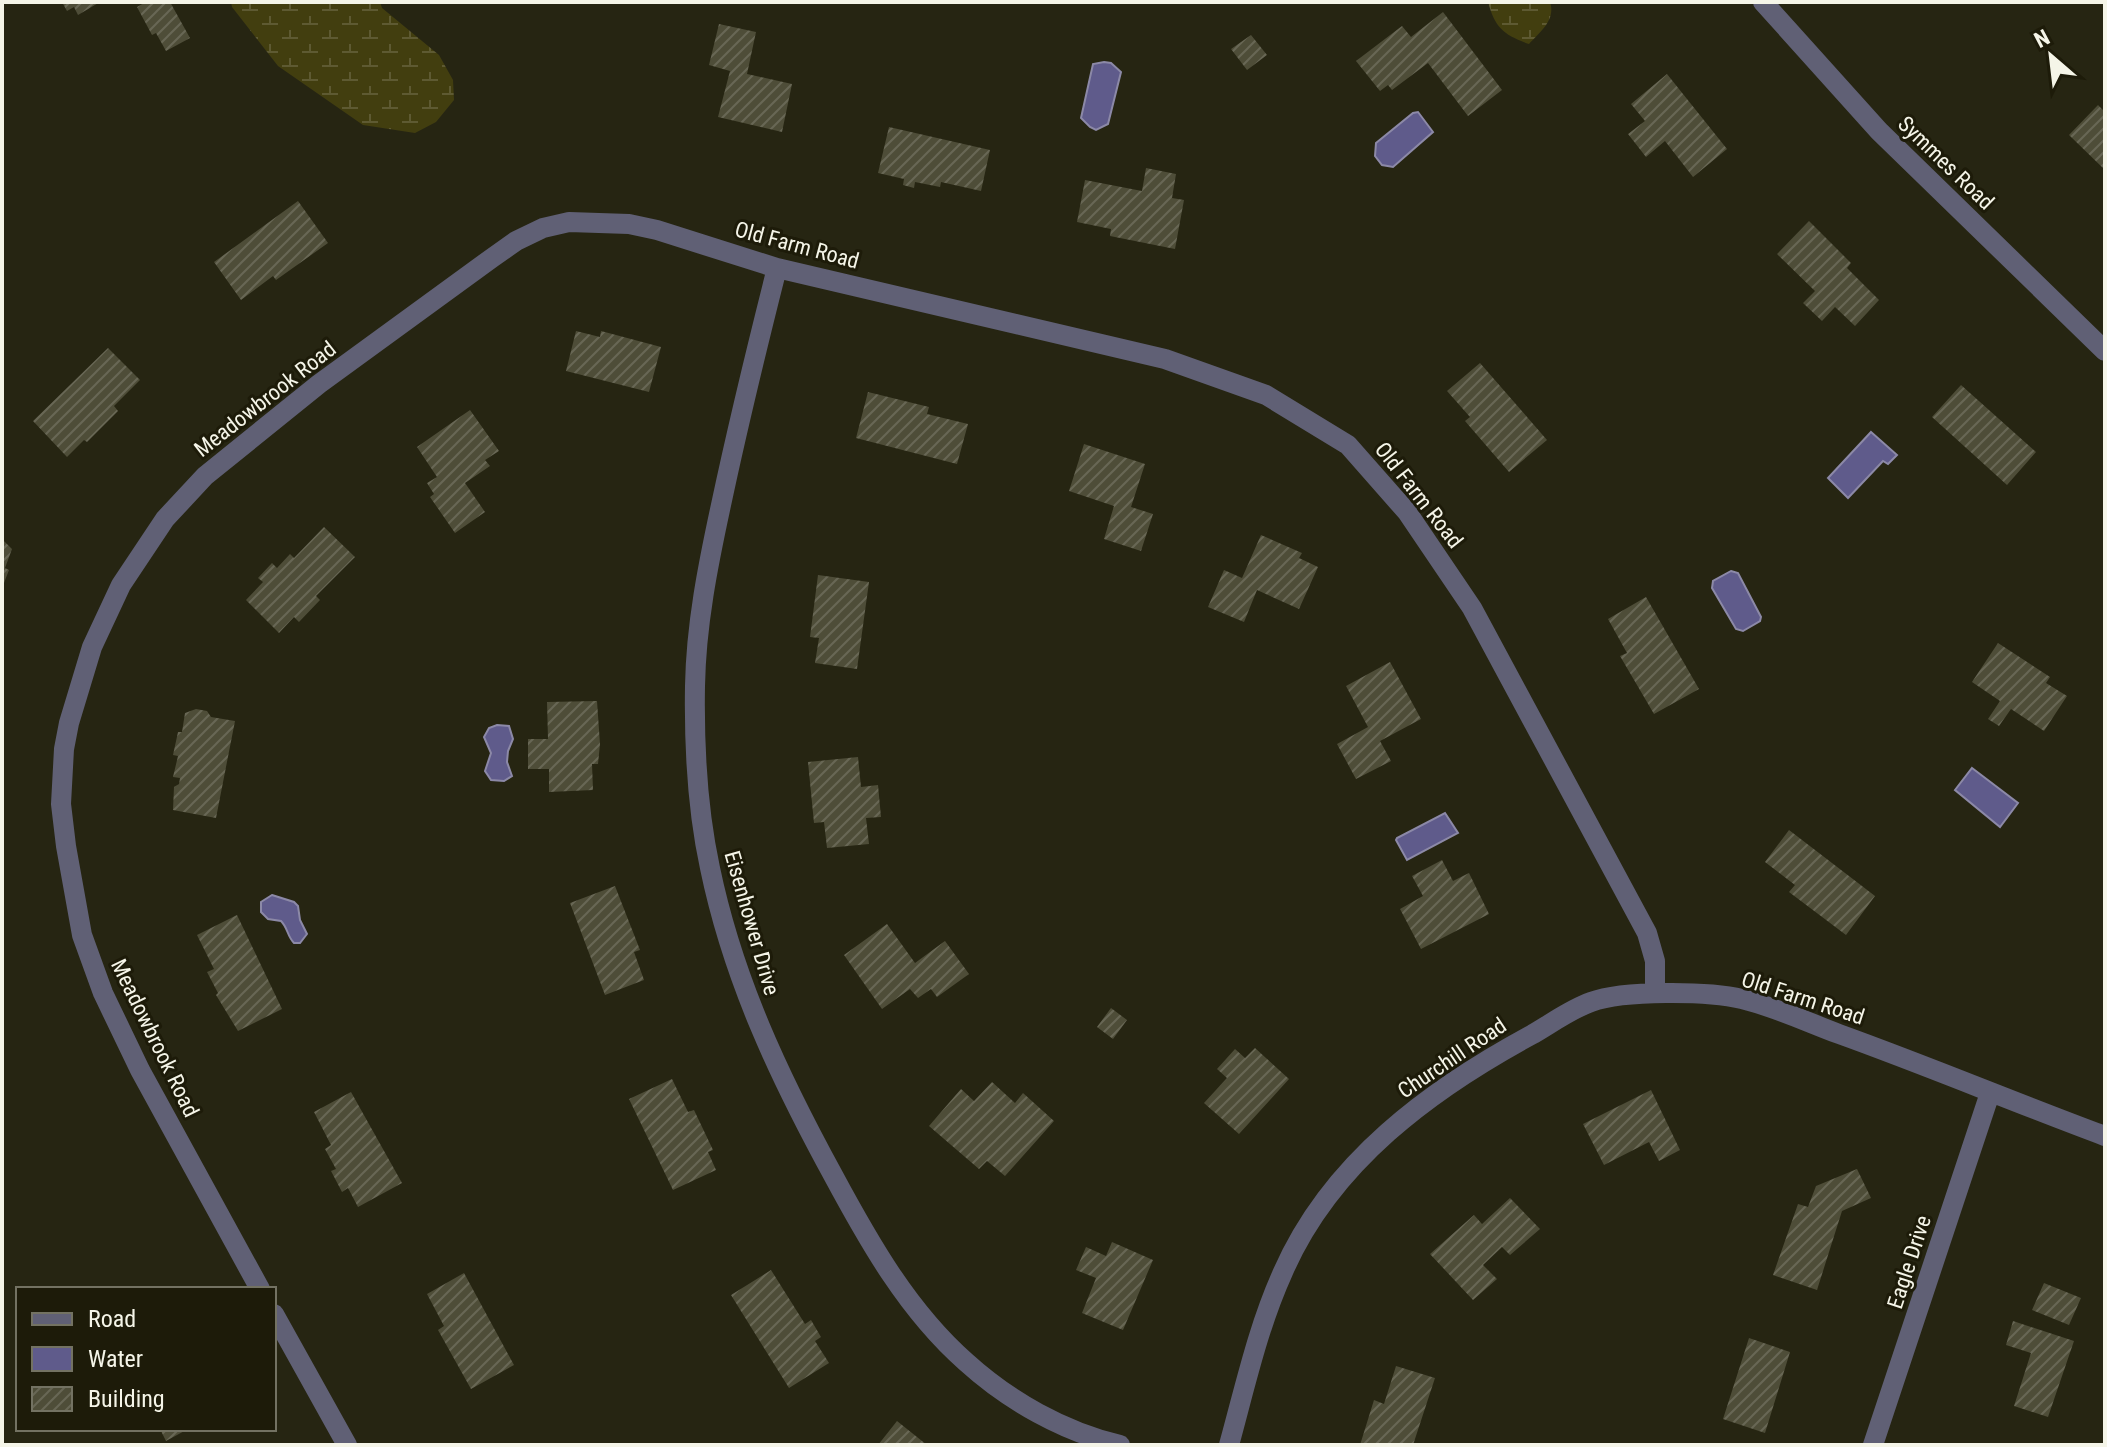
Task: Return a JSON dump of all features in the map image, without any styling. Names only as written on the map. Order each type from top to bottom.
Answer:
[{"type":"street","name":"Symmes Road","points":[[1763,2],[1879,131],[2105,351]]},
{"type":"street","name":"Old Farm Road","points":[[459,282],[516,241],[543,228],[569,222],[598,221],[657,230],[777,268],[1165,359],[1266,395],[1348,445],[1407,512],[1472,608],[1647,933],[1655,961],[1655,992],[1741,999],[1881,1049],[2105,1136]]},
{"type":"street","name":"Eisenhower Drive","points":[[777,268],[740,413],[700,613],[695,699],[700,811],[726,934],[750,1006],[790,1093],[864,1233],[895,1281],[927,1322],[966,1362],[1032,1409],[1090,1438],[1120,1445]]},
{"type":"street","name":"Meadowbrook Road","points":[[259,1287],[140,1070],[103,993],[82,935],[61,804],[64,749],[69,723],[86,664],[103,622],[121,585],[165,519],[205,476],[246,441],[459,282]]},
{"type":"street","name":"Churchill Road","points":[[1229,1445],[1258,1339],[1283,1270],[1317,1212],[1371,1147],[1431,1095],[1512,1045],[1593,1001],[1655,992]]},
{"type":"street","name":"Eagle Drive","points":[[1873,1445],[1990,1093]]},
{"type":"street","points":[[276,1318],[347,1445]]},
{"type":"green space","points":[[231,2],[380,2],[382,8],[439,55],[453,80],[454,100],[436,122],[415,133],[363,125],[278,66]]},
{"type":"green space","points":[[1488,2],[1550,2],[1551,14],[1546,25],[1529,44],[1502,29]]},
{"type":"water","points":[[1111,63],[1121,72],[1108,124],[1096,130],[1081,118],[1093,64]]},
{"type":"water","points":[[1418,112],[1433,132],[1393,167],[1382,165],[1375,156],[1376,143]]},
{"type":"water","points":[[1871,432],[1897,455],[1888,464],[1883,461],[1848,498],[1828,478]]},
{"type":"water","points":[[1731,571],[1738,573],[1761,617],[1760,621],[1743,631],[1736,629],[1712,588],[1713,581]]},
{"type":"water","points":[[509,726],[513,739],[507,762],[512,776],[504,781],[491,780],[485,771],[491,753],[484,737],[489,728]]},
{"type":"water","points":[[1972,768],[2018,803],[2000,827],[1955,790]]},
{"type":"water","points":[[1445,813],[1458,833],[1407,860],[1397,838]]},
{"type":"water","points":[[272,895],[298,906],[307,934],[300,943],[294,943],[281,921],[268,919],[261,912],[261,902]]},
{"type":"building","points":[[62,2],[100,2],[78,15],[74,7],[67,11]]},
{"type":"building","points":[[146,2],[170,2],[190,38],[166,51],[156,33],[152,35],[137,7]]},
{"type":"building","points":[[1443,12],[1502,90],[1468,116],[1428,63],[1392,90],[1388,85],[1380,91],[1356,61],[1402,26],[1411,37]]},
{"type":"building","points":[[719,24],[756,32],[747,74],[792,84],[782,132],[718,117],[730,71],[709,65]]},
{"type":"building","points":[[1251,35],[1267,55],[1247,70],[1231,49]]},
{"type":"building","points":[[1667,74],[1727,149],[1693,177],[1665,141],[1646,157],[1628,134],[1645,121],[1631,104]]},
{"type":"building","points":[[2098,105],[2105,112],[2105,170],[2069,135]]},
{"type":"building","points":[[889,127],[990,150],[981,191],[941,182],[940,187],[915,182],[914,188],[903,185],[904,179],[878,173]]},
{"type":"building","points":[[1146,168],[1176,174],[1172,198],[1184,200],[1175,249],[1110,236],[1111,229],[1077,222],[1085,180],[1142,191]]},
{"type":"building","points":[[298,201],[328,243],[276,280],[273,276],[241,300],[214,262]]},
{"type":"building","points":[[1809,221],[1851,263],[1847,268],[1879,300],[1855,326],[1835,307],[1822,321],[1803,303],[1815,291],[1777,254]]},
{"type":"building","points":[[576,331],[600,337],[601,331],[661,347],[649,392],[566,371]]},
{"type":"building","points":[[108,348],[140,380],[114,406],[118,411],[67,457],[33,421]]},
{"type":"building","points":[[1480,363],[1547,440],[1509,472],[1465,421],[1470,417],[1447,391]]},
{"type":"building","points":[[1961,385],[2036,452],[2007,485],[1932,417]]},
{"type":"building","points":[[868,392],[929,407],[927,414],[968,424],[957,464],[856,438]]},
{"type":"building","points":[[470,410],[499,451],[485,460],[490,466],[465,483],[485,512],[455,533],[430,497],[434,494],[427,483],[437,477],[417,447]]},
{"type":"building","points":[[1084,444],[1145,464],[1131,507],[1153,514],[1141,551],[1104,539],[1114,506],[1069,491]]},
{"type":"building","points":[[324,527],[355,557],[316,596],[320,600],[299,622],[294,617],[279,633],[246,600],[263,582],[258,578],[272,563],[277,568],[290,554],[294,558]]},
{"type":"building","points":[[1261,535],[1302,553],[1299,558],[1318,567],[1299,609],[1257,590],[1244,622],[1208,607],[1224,570],[1242,578]]},
{"type":"building","points":[[2,539],[12,549],[2,588]]},
{"type":"building","points":[[818,575],[869,582],[857,669],[815,663],[819,638],[810,637]]},
{"type":"building","points":[[1646,597],[1699,689],[1654,714],[1620,656],[1627,653],[1608,619]]},
{"type":"building","points":[[1998,643],[2050,677],[2046,683],[2067,696],[2044,731],[2011,709],[1999,726],[1988,719],[2000,701],[1972,682]]},
{"type":"building","points":[[1390,662],[1421,719],[1380,741],[1391,761],[1356,779],[1337,744],[1368,727],[1346,686]]},
{"type":"building","points":[[597,701],[600,744],[598,764],[592,764],[593,790],[549,792],[549,769],[528,769],[528,739],[548,739],[547,702]]},
{"type":"building","points":[[196,709],[207,711],[211,717],[235,721],[216,818],[173,810],[174,787],[179,784],[180,778],[173,777],[178,756],[173,755],[178,732],[182,732],[185,713]]},
{"type":"building","points":[[858,757],[861,787],[878,785],[881,817],[866,818],[869,844],[827,848],[824,822],[814,823],[808,762]]},
{"type":"building","points":[[1789,830],[1875,896],[1846,935],[1789,892],[1795,885],[1765,862]]},
{"type":"building","points":[[1442,860],[1453,881],[1469,873],[1489,914],[1421,949],[1400,909],[1423,896],[1412,876]]},
{"type":"building","points":[[615,886],[640,950],[634,952],[644,980],[605,995],[570,903]]},
{"type":"building","points":[[237,915],[282,1009],[238,1031],[216,995],[218,993],[207,972],[214,969],[197,935]]},
{"type":"building","points":[[887,924],[915,963],[945,941],[969,974],[937,997],[931,989],[918,998],[910,989],[882,1009],[844,955]]},
{"type":"building","points":[[1111,1008],[1127,1020],[1113,1039],[1097,1027]]},
{"type":"building","points":[[1255,1048],[1289,1079],[1239,1134],[1204,1103],[1227,1078],[1217,1069],[1235,1049],[1245,1058]]},
{"type":"building","points":[[672,1079],[688,1112],[694,1110],[713,1150],[708,1152],[716,1170],[673,1190],[629,1099]]},
{"type":"building","points":[[992,1082],[1015,1103],[1023,1093],[1054,1121],[1005,1176],[987,1161],[979,1169],[929,1126],[961,1089],[974,1101]]},
{"type":"building","points":[[1651,1090],[1680,1150],[1659,1161],[1649,1142],[1604,1165],[1583,1124]]},
{"type":"building","points":[[351,1092],[402,1183],[358,1207],[348,1188],[342,1192],[331,1171],[336,1169],[325,1149],[331,1145],[314,1112]]},
{"type":"building","points":[[1857,1169],[1871,1198],[1842,1211],[1817,1290],[1773,1275],[1798,1204],[1808,1207],[1816,1186]]},
{"type":"building","points":[[1510,1198],[1540,1229],[1510,1255],[1502,1247],[1483,1265],[1497,1279],[1473,1300],[1430,1254],[1474,1215],[1482,1224]]},
{"type":"building","points":[[1112,1242],[1153,1260],[1123,1330],[1082,1313],[1096,1278],[1076,1270],[1086,1247],[1106,1256]]},
{"type":"building","points":[[771,1270],[805,1324],[811,1320],[821,1337],[815,1341],[829,1363],[789,1388],[731,1295]]},
{"type":"building","points":[[464,1273],[514,1365],[471,1389],[438,1330],[444,1326],[427,1294]]},
{"type":"building","points":[[2044,1283],[2081,1298],[2069,1325],[2032,1310]]},
{"type":"building","points":[[2013,1321],[2074,1341],[2048,1417],[2014,1406],[2031,1353],[2006,1345]]},
{"type":"building","points":[[1749,1338],[1790,1352],[1765,1433],[1723,1419]]},
{"type":"building","points":[[1396,1366],[1435,1378],[1413,1445],[1360,1445],[1374,1400],[1384,1404]]},
{"type":"building","points":[[897,1421],[927,1445],[878,1445]]},
{"type":"building","points":[[161,1431],[184,1431],[166,1441]]}]
